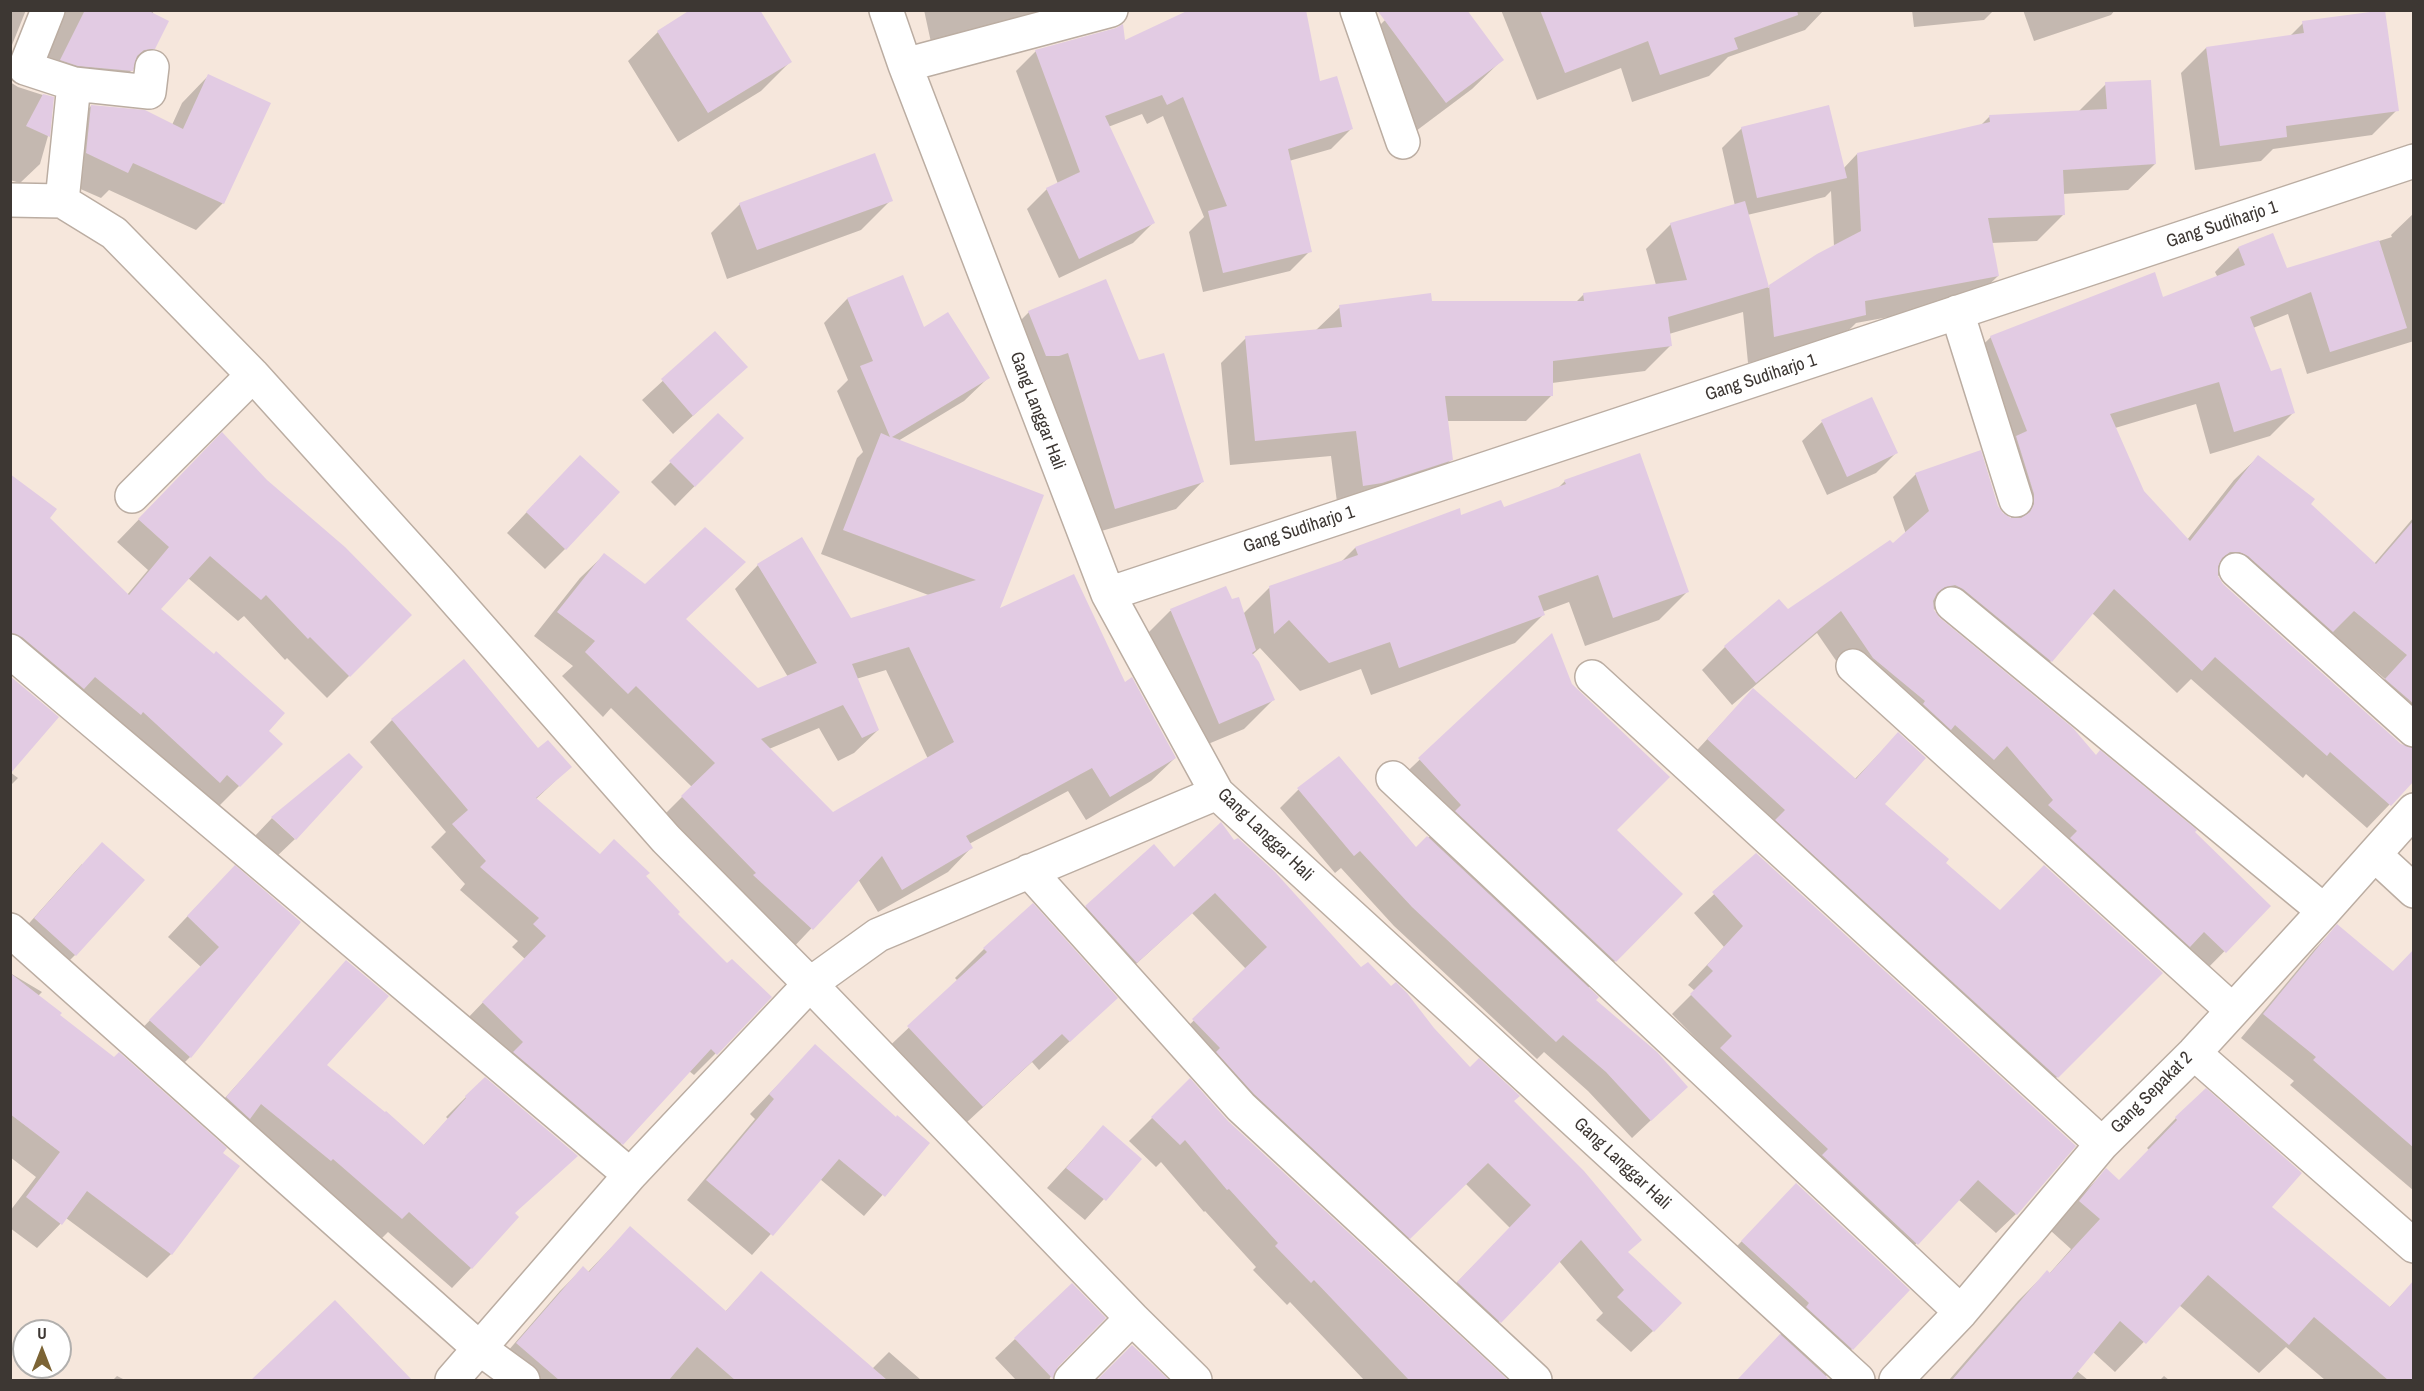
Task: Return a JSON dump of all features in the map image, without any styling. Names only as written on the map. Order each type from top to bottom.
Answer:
[{"type":"street","points":[[48,10],[25,68],[74,84],[150,92],[152,67]]},
{"type":"street","name":"Gang Langgar Hali","points":[[886,10],[904,65],[1108,594],[1217,793],[1858,1380]]},
{"type":"street","points":[[904,65],[1111,10]]},
{"type":"street","points":[[1358,10],[1403,142]]},
{"type":"street","points":[[62,201],[74,84]]},
{"type":"street","name":"Gang Sudiharjo 1","points":[[1108,594],[2414,161]]},
{"type":"street","points":[[10,200],[62,201],[114,233],[253,375],[446,588],[666,839],[1195,1380]]},
{"type":"street","points":[[1957,312],[2016,500]]},
{"type":"street","points":[[132,496],[253,375]]},
{"type":"street","points":[[2236,570],[2414,730]]},
{"type":"street","points":[[1952,604],[2324,911]]},
{"type":"street","points":[[10,651],[630,1175]]},
{"type":"street","points":[[1853,666],[2232,1010]]},
{"type":"street","points":[[1592,677],[2102,1144]]},
{"type":"street","points":[[1393,778],[1960,1312]]},
{"type":"street","points":[[452,1380],[630,1175],[810,984],[878,935],[1217,793]]},
{"type":"street","name":"Gang Sepakat 2","points":[[1896,1380],[1960,1312],[2102,1144],[2194,1053],[2414,810]]},
{"type":"street","points":[[2375,855],[2414,891]]},
{"type":"street","points":[[1029,871],[1241,1107],[1535,1380]]},
{"type":"street","points":[[10,930],[225,1119],[479,1348],[523,1380]]},
{"type":"street","points":[[2194,1053],[2414,1246]]},
{"type":"street","points":[[1071,1380],[1132,1318]]},
{"type":"building","points":[[85,10],[147,10],[169,21],[155,49],[144,50],[137,56],[133,71],[78,66],[60,60]]},
{"type":"building","points":[[690,10],[760,10],[792,62],[708,113],[657,31]]},
{"type":"building","points":[[1189,10],[1306,10],[1320,81],[1337,76],[1353,129],[1288,149],[1312,252],[1223,273],[1208,211],[1227,206],[1183,97],[1167,105],[1162,95],[1105,116],[1155,223],[1079,259],[1046,188],[1080,172],[1035,50],[1116,28],[1123,24],[1125,40]]},
{"type":"building","points":[[1377,10],[1467,10],[1504,60],[1446,103]]},
{"type":"building","points":[[1540,10],[1797,10],[1798,15],[1734,38],[1738,49],[1660,75],[1648,41],[1565,73]]},
{"type":"building","points":[[2385,10],[2399,111],[2286,126],[2287,137],[2220,146],[2206,47],[2304,33],[2302,21]]},
{"type":"building","points":[[208,74],[271,103],[224,204],[133,163],[128,173],[86,153],[91,105],[145,110],[183,129]]},
{"type":"building","points":[[2151,80],[2156,164],[2063,170],[2065,215],[1988,218],[1999,276],[1865,301],[1866,315],[1774,337],[1769,285],[1817,254],[1861,231],[1857,153],[1990,122],[1989,115],[2107,109],[2105,82]]},
{"type":"building","points":[[43,94],[54,97],[50,137],[26,126]]},
{"type":"building","points":[[1829,105],[1847,178],[1757,198],[1741,127]]},
{"type":"building","points":[[875,153],[893,201],[757,250],[739,203]]},
{"type":"building","points":[[1745,201],[1769,287],[1668,317],[1672,346],[1553,361],[1553,396],[1445,396],[1453,460],[1382,483],[1363,486],[1356,431],[1255,441],[1245,336],[1342,327],[1339,305],[1431,293],[1432,301],[1584,301],[1583,293],[1687,280],[1670,223]]},
{"type":"building","points":[[2273,233],[2287,268],[2379,240],[2407,328],[2330,352],[2311,292],[2250,317],[2271,371],[2281,368],[2295,413],[2234,432],[2219,382],[2110,414],[2144,491],[2190,541],[2258,455],[2315,499],[2311,504],[2376,564],[2414,520],[2414,704],[2385,679],[2407,655],[2354,611],[2333,632],[2248,556],[2239,552],[2230,552],[2222,558],[2218,567],[2218,576],[2223,584],[2401,744],[2414,748],[2414,781],[2391,806],[2330,752],[2327,756],[2215,657],[2202,671],[2114,589],[2052,662],[1963,589],[1955,585],[1945,587],[1937,593],[1933,601],[1934,610],[1940,618],[2073,728],[2096,755],[2100,750],[2197,830],[2195,832],[2271,906],[2226,953],[2204,932],[2190,947],[2070,838],[2077,831],[2048,805],[2053,800],[2007,746],[1994,760],[1955,725],[1951,730],[1923,704],[1925,701],[1873,658],[1841,611],[1756,683],[1724,646],[1779,599],[1788,609],[1890,540],[1893,543],[1929,511],[1915,473],[1981,450],[1998,506],[2003,513],[2011,518],[2021,518],[2030,512],[2034,504],[2034,494],[2016,436],[2027,431],[1990,336],[2155,272],[2163,297],[2245,265],[2238,247]]},
{"type":"building","points":[[903,275],[924,327],[948,312],[990,378],[892,437],[1044,495],[1000,608],[1074,574],[1125,682],[1132,677],[1176,758],[1110,797],[1092,768],[966,836],[973,848],[902,890],[882,856],[813,930],[753,875],[756,873],[681,796],[715,763],[636,686],[628,694],[585,652],[595,641],[557,612],[604,553],[645,584],[705,527],[746,562],[686,619],[758,688],[817,663],[757,564],[802,537],[851,618],[976,580],[843,530],[881,433],[890,437],[860,366],[873,361],[847,298]],"holes":[[[909,647],[954,742],[833,812],[761,739],[843,705],[862,738],[879,730],[852,664]]]},
{"type":"building","points":[[1106,279],[1139,360],[1164,353],[1204,482],[1115,509],[1068,353],[1046,356],[1028,311]]},
{"type":"building","points":[[715,331],[748,367],[693,416],[661,379]]},
{"type":"building","points":[[1872,397],[1898,453],[1847,477],[1821,420]]},
{"type":"building","points":[[718,413],[744,438],[695,487],[669,461]]},
{"type":"building","points":[[222,432],[267,480],[345,547],[412,615],[350,677],[310,637],[308,639],[266,595],[261,600],[210,556],[161,609],[214,654],[216,651],[285,713],[269,731],[283,744],[240,787],[227,775],[220,783],[143,712],[141,715],[95,677],[84,689],[22,637],[10,633],[10,474],[57,509],[50,518],[129,595],[169,547],[138,519]]},
{"type":"building","points":[[1640,453],[1689,592],[1613,618],[1598,575],[1538,596],[1545,615],[1399,668],[1390,642],[1329,663],[1289,620],[1274,634],[1269,586],[1358,555],[1355,547],[1460,508],[1461,515],[1501,500],[1504,507],[1566,484],[1564,480]]},
{"type":"building","points":[[580,455],[620,492],[566,550],[526,512]]},
{"type":"building","points":[[1226,586],[1232,599],[1239,597],[1256,650],[1252,653],[1259,662],[1275,700],[1219,724],[1170,609]]},
{"type":"building","points":[[1552,633],[1572,684],[1670,777],[1617,830],[1683,894],[1616,962],[1455,811],[1461,805],[1418,758]]},
{"type":"building","points":[[464,659],[538,748],[548,740],[572,767],[536,798],[600,854],[614,839],[650,873],[646,876],[680,912],[678,914],[727,963],[732,959],[772,997],[717,1055],[711,1049],[623,1145],[513,1052],[523,1042],[482,1002],[546,936],[533,924],[539,918],[480,867],[486,861],[452,824],[468,810],[391,719]]},
{"type":"building","points":[[10,676],[59,717],[10,774]]},
{"type":"building","points":[[1753,688],[1856,779],[1898,732],[1926,758],[1885,804],[1949,859],[1946,863],[2000,910],[2044,865],[2163,973],[2058,1078],[1775,820],[1785,810],[1707,739]]},
{"type":"building","points":[[349,753],[363,767],[296,840],[271,817]]},
{"type":"building","points":[[1339,756],[1416,847],[1427,836],[1599,997],[1596,1000],[1657,1052],[1688,1087],[1651,1121],[1606,1072],[1563,1035],[1556,1042],[1412,907],[1360,851],[1354,856],[1297,788]]},
{"type":"building","points":[[1221,822],[1234,840],[1238,838],[1275,872],[1361,967],[1368,962],[1391,986],[1396,982],[1470,1067],[1479,1058],[1520,1096],[1514,1101],[1584,1171],[1642,1240],[1628,1252],[1682,1303],[1654,1332],[1617,1297],[1624,1290],[1581,1240],[1501,1323],[1457,1282],[1531,1205],[1488,1163],[1410,1239],[1254,1094],[1216,1052],[1220,1048],[1192,1019],[1267,947],[1215,893],[1137,963],[1085,906],[1154,844],[1174,867]]},
{"type":"building","points":[[102,842],[145,880],[76,956],[34,918]]},
{"type":"building","points":[[1756,853],[2076,1146],[2017,1215],[1978,1180],[1918,1245],[1822,1155],[1828,1149],[1720,1048],[1732,1036],[1690,994],[1713,971],[1707,965],[1743,926],[1712,892]]},
{"type":"building","points":[[235,865],[301,922],[191,1058],[149,1020],[219,947],[187,916]]},
{"type":"building","points":[[1033,903],[1118,998],[1070,1042],[1062,1034],[983,1107],[907,1026],[987,952],[983,948]]},
{"type":"building","points":[[2337,924],[2393,971],[2414,949],[2414,1148],[2313,1060],[2316,1057],[2263,1014]]},
{"type":"building","points":[[346,960],[389,996],[327,1065],[386,1111],[424,1145],[466,1098],[465,1096],[485,1077],[578,1156],[515,1213],[519,1217],[472,1269],[409,1212],[402,1219],[333,1159],[331,1161],[261,1104],[250,1119],[226,1097]]},
{"type":"building","points":[[10,973],[114,1057],[119,1052],[227,1148],[223,1153],[240,1166],[172,1255],[87,1191],[62,1225],[26,1197],[60,1152],[10,1114]]},
{"type":"building","points":[[815,1044],[896,1117],[897,1115],[930,1143],[885,1197],[839,1159],[773,1236],[706,1180],[774,1099],[769,1094]]},
{"type":"building","points":[[1190,1078],[1228,1121],[1508,1380],[1409,1380],[1314,1280],[1311,1283],[1275,1246],[1278,1243],[1229,1189],[1227,1190],[1185,1140],[1180,1145],[1151,1117]]},
{"type":"building","points":[[2206,1088],[2302,1173],[2272,1207],[2390,1307],[2414,1280],[2414,1380],[2388,1380],[2314,1317],[2289,1345],[2208,1275],[2146,1344],[2120,1321],[2071,1380],[1952,1380],[2047,1270],[2050,1273],[2100,1219],[2079,1201],[2106,1168],[2119,1180],[2177,1120],[2175,1117]]},
{"type":"building","points":[[1103,1125],[1142,1159],[1106,1201],[1066,1168]]},
{"type":"building","points":[[1796,1183],[1910,1290],[1853,1350],[1806,1307],[1809,1303],[1741,1241]]},
{"type":"building","points":[[630,1226],[726,1311],[761,1271],[887,1380],[735,1380],[697,1347],[669,1380],[559,1380],[516,1343],[583,1266],[589,1272]]},
{"type":"building","points":[[1072,1283],[1106,1318],[1058,1367],[1053,1379],[1014,1338]]},
{"type":"building","points":[[335,1300],[412,1380],[251,1380]]},
{"type":"building","points":[[1780,1334],[1828,1378],[1825,1380],[1737,1380]]},
{"type":"building","points":[[1132,1345],[1169,1380],[1097,1380]]}]
